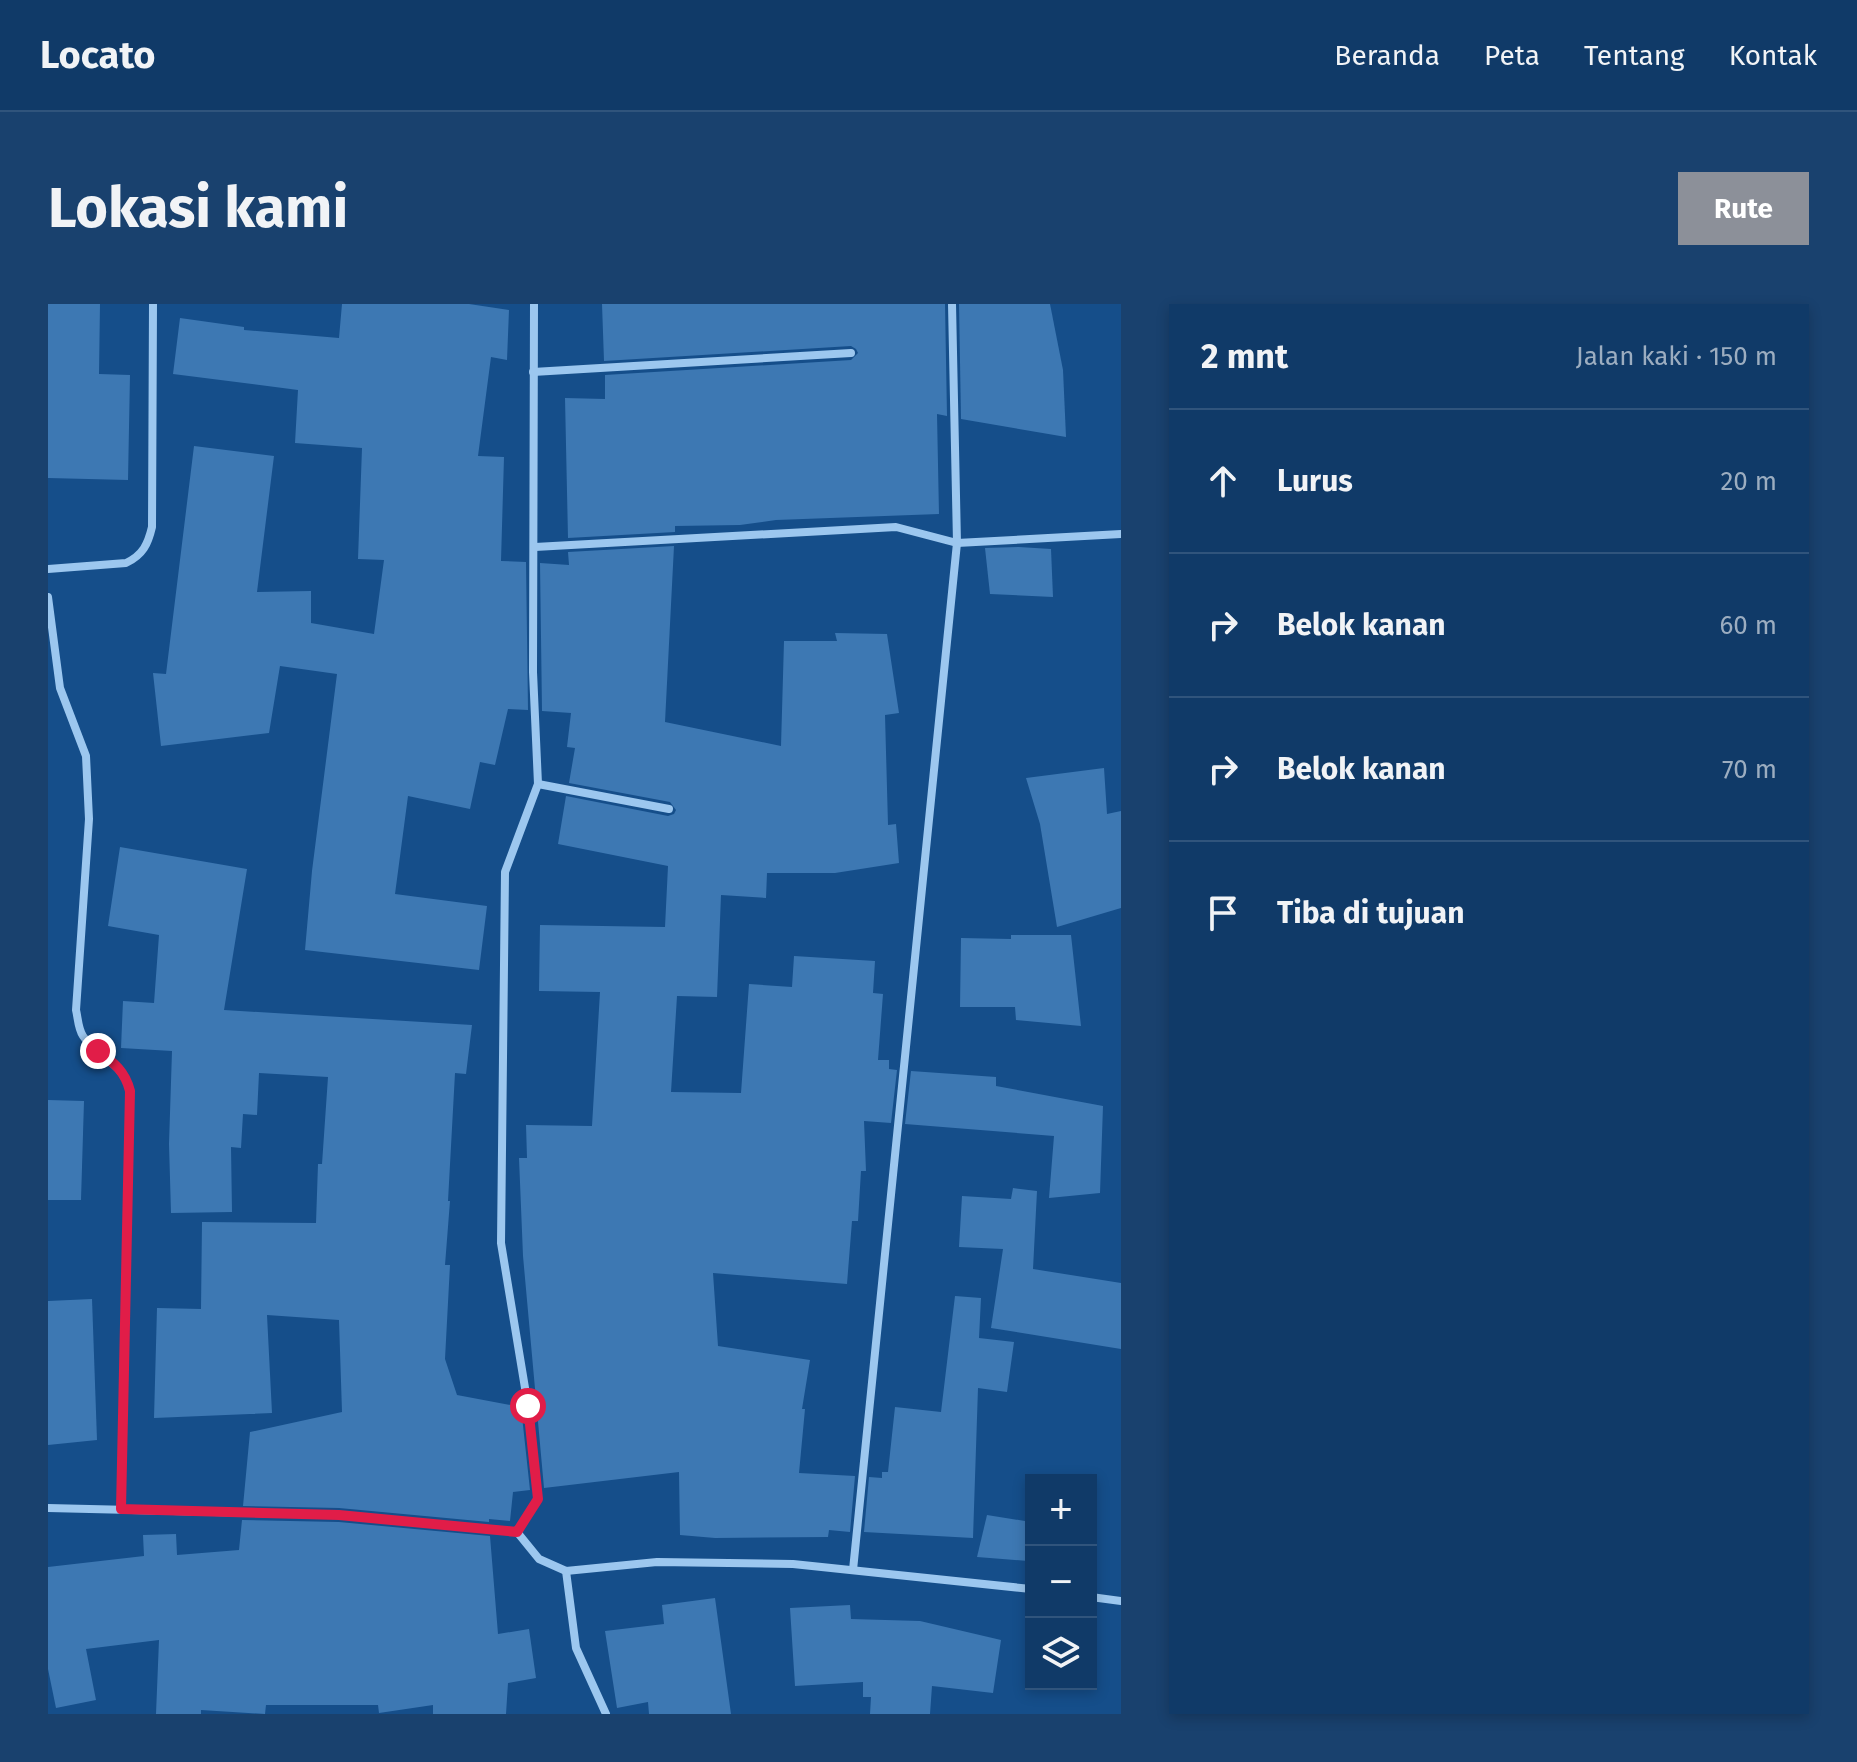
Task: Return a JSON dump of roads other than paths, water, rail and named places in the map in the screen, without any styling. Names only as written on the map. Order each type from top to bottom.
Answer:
[{"type":"street","points":[[48,569],[126,563],[138,557],[148,543],[152,527],[153,304]]},
{"type":"street","points":[[517,1532],[538,1499],[528,1406],[501,1243],[505,872],[538,784],[533,672],[534,304]]},
{"type":"street","points":[[853,1570],[957,543],[952,304]]},
{"type":"street","points":[[533,372],[851,353]]},
{"type":"street","points":[[535,547],[896,527],[957,543],[1121,534]]},
{"type":"street","points":[[48,597],[60,688],[86,756],[87,767],[89,819],[76,1010],[81,1035],[119,1067],[127,1078],[130,1091],[121,1509]]},
{"type":"street","points":[[538,784],[669,809]]},
{"type":"street","points":[[48,1508],[339,1515],[517,1532],[539,1559],[566,1571],[657,1562],[793,1564],[1025,1588]]},
{"type":"street","points":[[566,1571],[576,1648],[606,1714]]},
{"type":"street","points":[[1097,1598],[1121,1601]]}]
